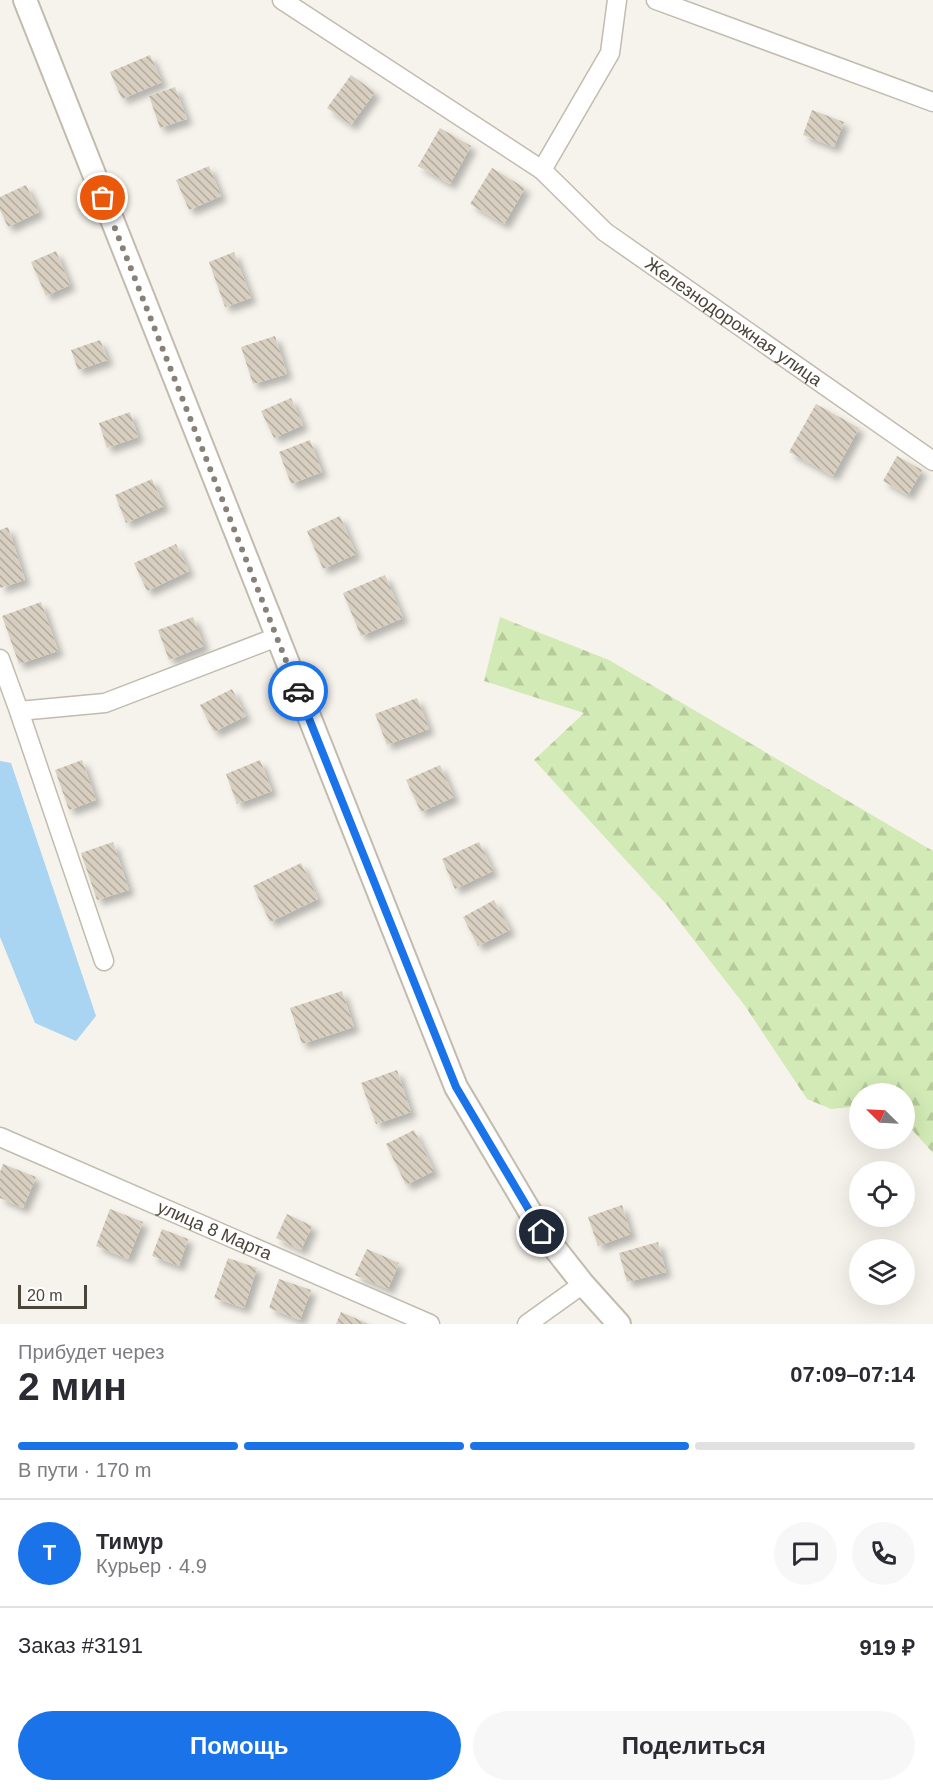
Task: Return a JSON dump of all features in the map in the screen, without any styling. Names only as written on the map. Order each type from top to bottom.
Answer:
[{"type":"street","points":[[25,0],[456,1087],[542,1232],[583,1284],[619,1324]]},
{"type":"street","name":"Железнодорожная улица","points":[[282,0],[542,170],[605,232],[933,461]]},
{"type":"street","points":[[542,170],[610,53],[616,0]]},
{"type":"street","points":[[656,0],[933,102]]},
{"type":"street","points":[[19,711],[105,703],[277,637]]},
{"type":"street","points":[[0,659],[104,961]]},
{"type":"street","name":"улица 8 Марта","points":[[0,1137],[430,1324]]},
{"type":"street","points":[[527,1324],[583,1284]]},
{"type":"green space","points":[[500,617],[609,660],[933,851],[933,1153],[915,1133],[915,1083],[849,1083],[849,1107],[831,1109],[807,1099],[745,1006],[666,904],[534,760],[584,713],[484,681]]},
{"type":"water","points":[[0,761],[11,763],[96,1016],[76,1041],[35,1023],[0,937]]},
{"type":"building","points":[[150,55],[162,82],[122,99],[110,72]]},
{"type":"building","points":[[351,75],[375,92],[351,125],[327,108]]},
{"type":"building","points":[[175,87],[187,119],[160,128],[149,96]]},
{"type":"building","points":[[812,110],[844,122],[834,147],[803,135]]},
{"type":"building","points":[[440,128],[471,146],[450,184],[418,166]]},
{"type":"building","points":[[209,166],[221,196],[189,210],[176,180]]},
{"type":"building","points":[[492,168],[525,188],[504,224],[470,204]]},
{"type":"building","points":[[26,185],[39,212],[8,227],[0,210],[0,197]]},
{"type":"building","points":[[56,251],[70,285],[46,296],[31,262]]},
{"type":"building","points":[[234,252],[251,298],[225,307],[209,262]]},
{"type":"building","points":[[275,336],[287,374],[253,384],[241,347]]},
{"type":"building","points":[[100,340],[108,360],[78,370],[71,350]]},
{"type":"building","points":[[291,398],[303,425],[274,438],[261,411]]},
{"type":"building","points":[[816,404],[859,428],[833,476],[789,452]]},
{"type":"building","points":[[130,412],[138,437],[107,448],[99,423]]},
{"type":"building","points":[[310,440],[322,472],[291,484],[279,452]]},
{"type":"building","points":[[897,456],[922,470],[908,495],[883,481]]},
{"type":"building","points":[[152,479],[164,506],[126,523],[115,495]]},
{"type":"building","points":[[340,516],[356,554],[323,569],[307,531]]},
{"type":"building","points":[[8,527],[25,580],[0,588],[0,530]]},
{"type":"building","points":[[176,544],[189,571],[147,591],[134,563]]},
{"type":"building","points":[[385,575],[403,618],[361,636],[343,593]]},
{"type":"building","points":[[41,602],[58,651],[19,664],[2,616]]},
{"type":"building","points":[[193,617],[204,646],[169,660],[158,630]]},
{"type":"building","points":[[232,689],[246,716],[214,732],[200,705]]},
{"type":"building","points":[[417,698],[429,729],[387,745],[375,714]]},
{"type":"building","points":[[82,760],[96,800],[69,810],[55,770]]},
{"type":"building","points":[[260,760],[272,791],[237,804],[226,774]]},
{"type":"building","points":[[440,765],[454,797],[421,812],[406,780]]},
{"type":"building","points":[[113,842],[129,890],[97,900],[81,853]]},
{"type":"building","points":[[479,842],[493,871],[455,889],[442,859]]},
{"type":"building","points":[[301,863],[318,899],[270,922],[253,886]]},
{"type":"building","points":[[494,900],[510,930],[478,946],[463,917]]},
{"type":"building","points":[[342,991],[354,1027],[302,1044],[290,1008]]},
{"type":"building","points":[[397,1070],[411,1112],[376,1124],[361,1083]]},
{"type":"building","points":[[414,1130],[434,1171],[406,1185],[386,1144]]},
{"type":"building","points":[[3,1164],[36,1177],[23,1208],[0,1198],[0,1172]]},
{"type":"building","points":[[622,1205],[631,1234],[598,1246],[588,1217]]},
{"type":"building","points":[[110,1209],[143,1222],[128,1259],[96,1246]]},
{"type":"building","points":[[287,1214],[312,1226],[301,1250],[276,1238]]},
{"type":"building","points":[[162,1229],[188,1239],[179,1266],[152,1256]]},
{"type":"building","points":[[658,1242],[666,1272],[627,1282],[619,1253]]},
{"type":"building","points":[[367,1249],[399,1263],[388,1289],[355,1275]]},
{"type":"building","points":[[228,1258],[257,1268],[244,1308],[214,1298]]},
{"type":"building","points":[[279,1279],[311,1290],[300,1320],[269,1308]]},
{"type":"building","points":[[341,1312],[369,1324],[336,1324]]},
{"type":"way so far","points":[[103,198],[298,691]]},
{"type":"route","points":[[298,691],[456,1087],[542,1232]]}]
